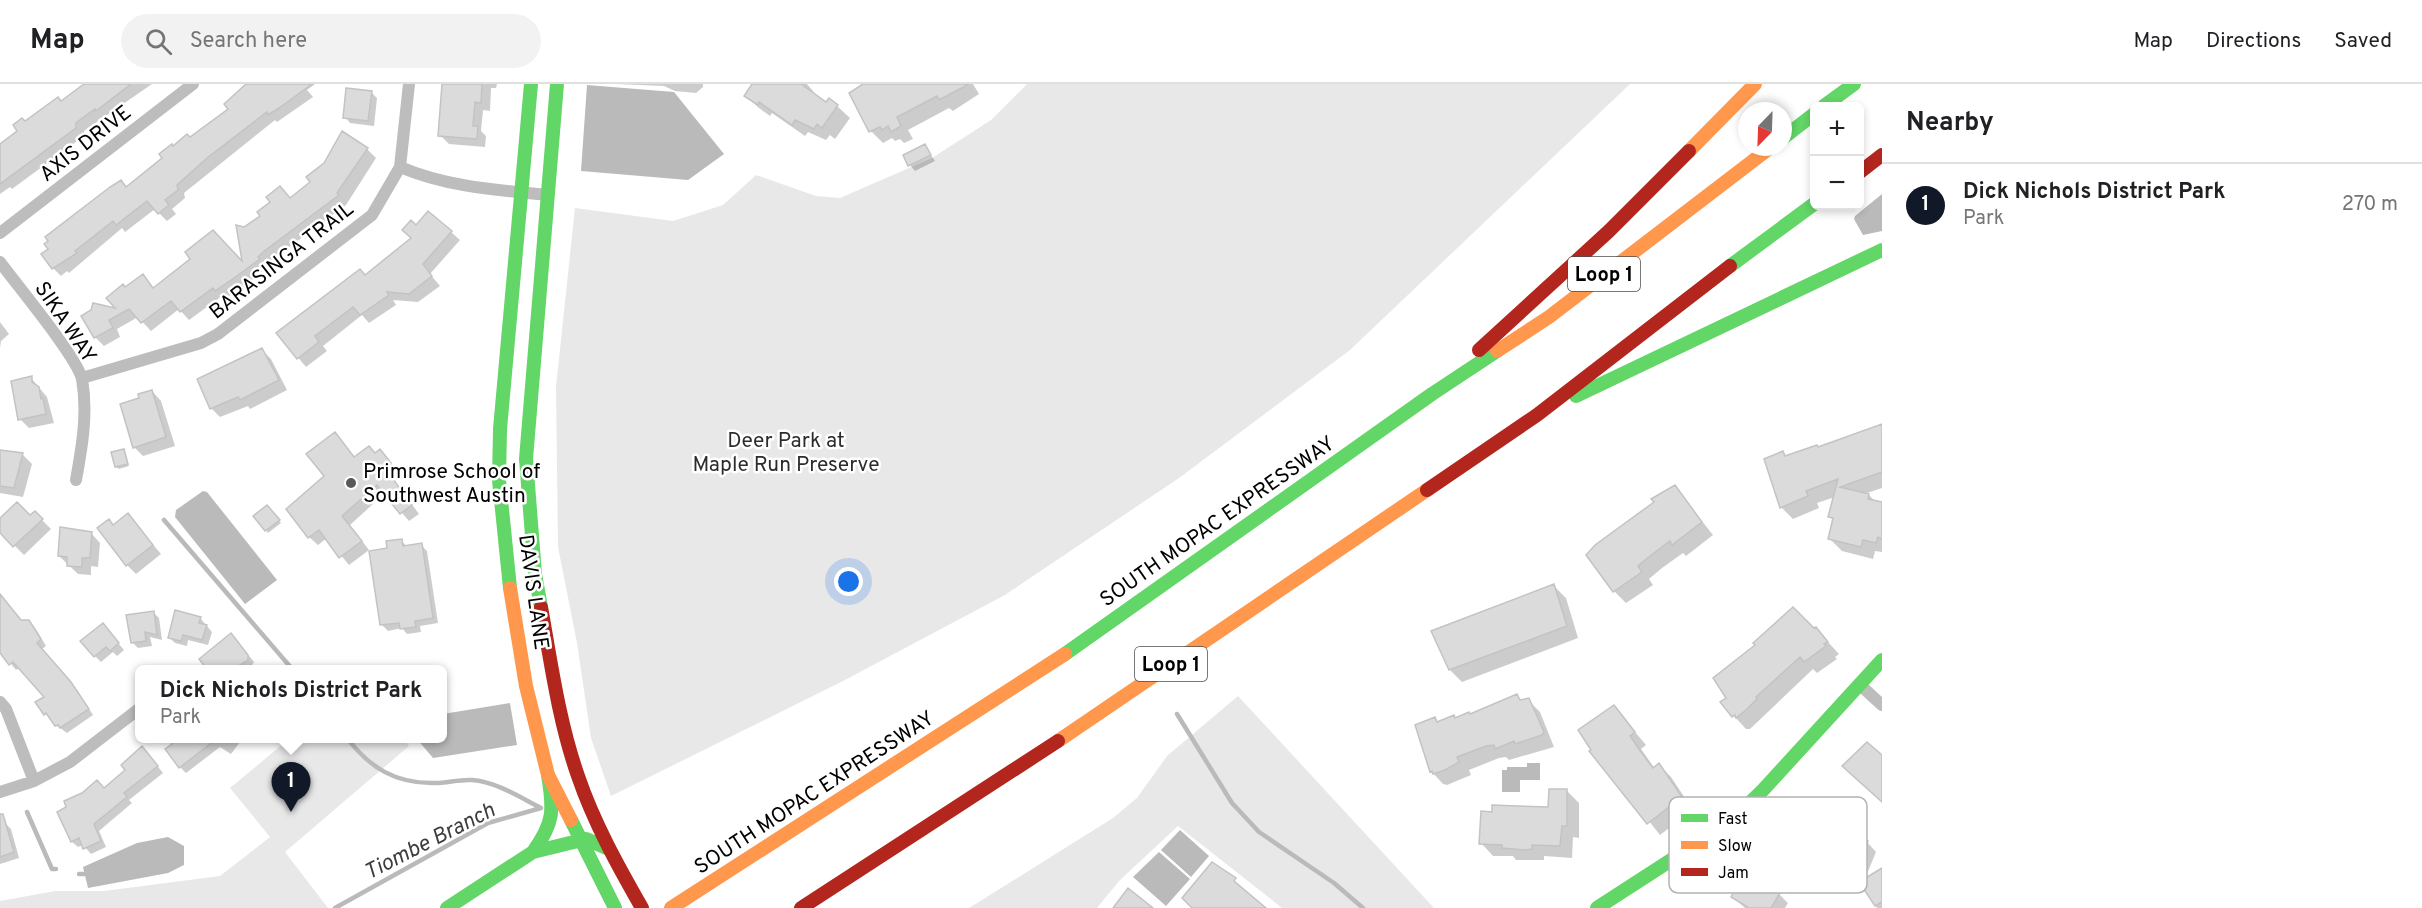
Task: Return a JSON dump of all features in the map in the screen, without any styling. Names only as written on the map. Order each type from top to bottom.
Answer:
[{"type":"main road","name":"DAVIS LANE","points":[[531,84],[500,429],[499,480],[507,571],[526,686],[548,775],[615,908]]},
{"type":"main road","name":"DAVIS LANE","points":[[558,84],[526,459],[535,574],[555,688],[578,776],[609,849],[642,908]]},
{"type":"main road","points":[[1432,394],[1609,231],[1755,84]]},
{"type":"main road","points":[[1829,102],[1854,84]]},
{"type":"main road","points":[[1792,131],[1810,118]]},
{"type":"main road","points":[[1864,169],[1882,155]]},
{"type":"main road","name":"SOUTH MOPAC EXPRESSWAY","points":[[671,908],[1059,658],[1432,394],[1549,317],[1759,156]]},
{"type":"main road","name":"Loop 1","points":[[801,908],[1029,760],[1537,415],[1736,261],[1810,208]]},
{"type":"main road","points":[[1537,415],[1882,250]]},
{"type":"main road","points":[[499,480],[527,480]]},
{"type":"main road","points":[[1756,797],[1882,660]]},
{"type":"main road","points":[[533,852],[549,828],[555,811],[548,775]]},
{"type":"main road","points":[[447,908],[533,852],[586,839],[609,849]]},
{"type":"main road","points":[[1597,908],[1669,861]]},
{"type":"street","name":"AXIS DRIVE","points":[[0,233],[193,84]]},
{"type":"street","name":"BARASINGA TRAIL","points":[[82,378],[201,343],[234,325],[362,225],[382,201],[400,167],[409,84]]},
{"type":"street","points":[[400,167],[456,184],[548,195]]},
{"type":"street","name":"SIKA WAY","points":[[0,262],[72,360],[82,378],[84,435],[76,480]]},
{"type":"street","points":[[1859,684],[1882,705]]},
{"type":"street","points":[[0,702],[6,710],[34,780]]},
{"type":"street","points":[[0,792],[34,780],[70,762],[135,712]]},
{"type":"green space","name":"Deer Park at Maple Run Preserve","points":[[1027,84],[1630,84],[1350,350],[1179,478],[1005,595],[843,681],[611,796],[591,738],[577,643],[558,547],[556,387],[575,208],[673,221],[723,205],[756,175],[816,196],[840,198],[932,158],[991,120]]},
{"type":"green space","points":[[1238,696],[1434,908],[1282,908],[1178,826],[1119,881],[1097,908],[969,908],[1113,818],[1137,798],[1167,756]]},
{"type":"green space","points":[[284,743],[407,743],[409,746],[285,852],[328,908],[0,908],[0,901],[55,891],[104,891],[220,876],[270,837],[230,788]]},
{"type":"shaded area","points":[[587,85],[674,92],[724,154],[688,180],[581,171]]},
{"type":"shaded area","points":[[1882,194],[1882,231],[1863,235],[1854,219]]},
{"type":"shaded area","points":[[203,491],[207,492],[277,580],[245,604],[175,517],[176,510]]},
{"type":"shaded area","points":[[510,703],[517,745],[433,758],[420,743],[447,743],[447,713]]},
{"type":"shaded area","points":[[1527,763],[1540,763],[1540,780],[1520,780],[1520,792],[1502,792],[1502,770],[1507,770],[1507,767],[1527,767]]},
{"type":"shaded area","points":[[1180,830],[1209,856],[1191,877],[1161,850]]},
{"type":"shaded area","points":[[168,837],[184,846],[184,865],[168,873],[88,888],[83,867],[137,843]]},
{"type":"shaded area","points":[[1159,852],[1190,879],[1166,906],[1133,877]]},
{"type":"building","points":[[84,84],[131,84],[76,123],[76,128],[0,184],[0,144],[17,131],[13,125],[22,118],[25,121],[58,97],[61,101]]},
{"type":"building","points":[[246,84],[312,84],[268,115],[267,112],[207,158],[177,185],[178,190],[165,200],[169,205],[158,214],[147,201],[116,225],[113,221],[75,251],[77,253],[52,269],[41,254],[48,249],[44,244],[48,241],[45,237],[121,180],[126,187],[162,158],[159,154],[172,144],[173,146],[187,134],[190,137],[228,109],[224,104]]},
{"type":"building","points":[[442,84],[482,84],[481,103],[475,102],[473,126],[478,126],[477,139],[438,136]]},
{"type":"building","points":[[752,84],[801,84],[826,102],[829,98],[838,105],[822,128],[817,124],[814,129],[795,120],[792,125],[759,102],[758,105],[744,96]]},
{"type":"building","points":[[863,84],[969,84],[939,100],[937,96],[897,117],[901,126],[891,132],[888,126],[882,130],[880,127],[869,132],[849,93]]},
{"type":"building","points":[[346,88],[372,91],[368,121],[343,118]]},
{"type":"building","points":[[342,131],[368,148],[337,193],[339,195],[263,252],[258,257],[260,259],[215,291],[213,288],[180,312],[171,301],[141,323],[129,309],[109,320],[113,328],[94,338],[81,316],[91,310],[93,303],[115,308],[106,298],[123,284],[125,287],[143,274],[153,288],[190,259],[185,252],[213,230],[242,261],[236,225],[244,227],[260,216],[257,212],[270,202],[266,197],[280,186],[290,198],[310,182],[306,177],[324,163]]},
{"type":"building","points":[[925,144],[931,155],[908,166],[903,155]]},
{"type":"building","points":[[428,211],[452,231],[423,264],[432,276],[409,294],[387,292],[389,295],[360,315],[353,307],[315,336],[319,342],[297,359],[276,333],[360,269],[365,275],[411,238],[402,230],[411,220],[416,225]]},
{"type":"building","points":[[262,348],[279,380],[240,400],[238,397],[210,409],[197,379]]},
{"type":"building","points":[[32,376],[32,382],[39,387],[46,414],[18,420],[11,381]]},
{"type":"building","points":[[152,390],[166,437],[133,448],[120,404],[139,398],[138,394]]},
{"type":"building","points":[[1882,424],[1882,472],[1840,487],[1869,494],[1868,499],[1882,502],[1882,539],[1878,537],[1876,543],[1863,540],[1861,547],[1828,539],[1833,518],[1828,517],[1838,479],[1806,491],[1808,496],[1780,508],[1764,459],[1783,451],[1785,456],[1817,445],[1818,447]]},
{"type":"building","name":"Primrose School of Southwest Austin","points":[[335,432],[354,457],[369,446],[375,453],[380,449],[391,463],[385,468],[412,505],[400,514],[377,485],[342,516],[362,541],[339,558],[319,530],[308,538],[286,509],[324,476],[306,454]]},
{"type":"building","points":[[124,449],[128,464],[115,467],[111,452]]},
{"type":"building","points":[[0,450],[23,453],[14,488],[0,486]]},
{"type":"building","points":[[1675,485],[1702,522],[1672,545],[1670,541],[1650,556],[1638,566],[1642,572],[1613,592],[1586,555],[1595,545],[1654,502],[1651,499]]},
{"type":"building","points":[[17,502],[30,515],[35,511],[43,519],[13,547],[0,533],[0,518]]},
{"type":"building","points":[[267,505],[280,520],[265,531],[253,516]]},
{"type":"building","points":[[128,513],[153,545],[126,566],[97,528],[109,519],[113,525]]},
{"type":"building","points":[[60,527],[92,532],[90,558],[82,558],[82,567],[67,566],[67,557],[58,556]]},
{"type":"building","points":[[402,539],[403,546],[422,543],[433,618],[415,621],[416,627],[400,629],[399,623],[380,625],[369,551],[387,548],[386,541]]},
{"type":"building","points":[[1554,584],[1567,626],[1449,670],[1431,631]]},
{"type":"building","points":[[0,594],[21,620],[29,620],[41,639],[37,643],[71,682],[89,709],[60,728],[58,725],[55,726],[46,713],[44,715],[35,702],[44,697],[13,662],[9,665],[0,653]]},
{"type":"building","points":[[1793,607],[1814,628],[1816,627],[1828,642],[1824,644],[1826,646],[1804,662],[1800,657],[1756,697],[1757,699],[1746,710],[1736,718],[1735,715],[1732,717],[1720,702],[1726,698],[1713,678],[1755,645],[1753,643]]},
{"type":"building","points":[[175,610],[201,617],[199,623],[207,625],[202,640],[183,635],[181,641],[168,638]]},
{"type":"building","points":[[154,611],[157,635],[145,632],[146,641],[131,643],[126,615]]},
{"type":"building","points":[[103,623],[119,643],[110,651],[106,647],[94,657],[80,641]]},
{"type":"building","points":[[231,633],[248,655],[248,660],[240,665],[204,665],[199,659]]},
{"type":"building","points":[[1517,694],[1520,700],[1529,698],[1544,732],[1542,735],[1515,744],[1514,741],[1495,749],[1494,745],[1486,746],[1457,757],[1459,762],[1445,770],[1433,774],[1432,771],[1430,772],[1415,725],[1435,717],[1437,722],[1454,715],[1455,718],[1469,712],[1470,714]]},
{"type":"building","points":[[1614,705],[1635,732],[1630,736],[1653,768],[1659,763],[1682,797],[1669,797],[1669,807],[1647,824],[1589,751],[1591,750],[1578,730]]},
{"type":"building","points":[[1867,742],[1882,755],[1882,802],[1842,766]]},
{"type":"building","points":[[212,743],[179,768],[165,749],[172,744]]},
{"type":"building","points":[[142,746],[158,766],[124,793],[127,797],[94,824],[101,841],[83,849],[79,838],[71,842],[57,812],[66,807],[64,801],[82,793],[97,780],[104,788],[125,770],[121,765]]},
{"type":"building","points":[[1549,789],[1567,789],[1567,826],[1562,826],[1560,846],[1532,845],[1532,849],[1525,850],[1502,848],[1502,845],[1479,844],[1481,811],[1492,812],[1492,805],[1548,807]]},
{"type":"building","points":[[0,814],[3,814],[14,852],[0,857]]},
{"type":"building","points":[[1212,862],[1236,878],[1234,881],[1266,908],[1192,908],[1182,898]]},
{"type":"building","points":[[1882,868],[1882,902],[1875,906],[1866,893],[1867,877]]},
{"type":"building","points":[[1128,888],[1153,908],[1113,908]]},
{"type":"building","points":[[1733,893],[1780,893],[1771,908],[1749,908],[1731,897]]},
{"type":"waterway","points":[[164,520],[289,665]]},
{"type":"waterway","name":"Tiombe Branch","points":[[1177,714],[1232,803],[1259,832],[1334,883],[1363,908]]},
{"type":"waterway","points":[[351,743],[375,766],[396,777],[421,783],[481,781],[508,791],[541,808]]},
{"type":"waterway","name":"Tiombe Branch","points":[[335,908],[488,823],[541,808]]},
{"type":"waterway","points":[[27,812],[52,869],[56,869]]},
{"type":"waterway","points":[[79,874],[85,874]]},
{"type":"traffic: fast","points":[[510,588],[499,480],[500,429],[531,84]]},
{"type":"traffic: fast","points":[[541,607],[535,574],[526,459],[557,84]]},
{"type":"traffic: fast","points":[[1829,102],[1854,84]]},
{"type":"traffic: fast","points":[[1792,131],[1810,117]]},
{"type":"traffic: fast","points":[[1730,266],[1810,207]]},
{"type":"traffic: fast","points":[[1576,396],[1882,250]]},
{"type":"traffic: fast","points":[[1065,654],[1432,394],[1497,351]]},
{"type":"traffic: fast","points":[[1756,797],[1882,660]]},
{"type":"traffic: fast","points":[[533,852],[545,833],[551,816],[548,775]]},
{"type":"traffic: fast","points":[[571,820],[615,908]]},
{"type":"traffic: fast","points":[[447,908],[533,852],[586,839],[609,849]]},
{"type":"traffic: fast","points":[[1597,908],[1669,861]]},
{"type":"traffic: slow","points":[[1689,151],[1755,84]]},
{"type":"traffic: slow","points":[[1497,351],[1549,317],[1759,156]]},
{"type":"traffic: slow","points":[[1058,741],[1427,490]]},
{"type":"traffic: slow","points":[[510,588],[526,686],[548,775],[571,820]]},
{"type":"traffic: slow","points":[[671,908],[1065,654]]},
{"type":"traffic: jam","points":[[1479,350],[1609,231],[1689,151]]},
{"type":"traffic: jam","points":[[1864,169],[1882,155]]},
{"type":"traffic: jam","points":[[1427,490],[1537,415],[1730,266]]},
{"type":"traffic: jam","points":[[541,607],[552,671],[571,756],[599,827],[642,908]]},
{"type":"traffic: jam","points":[[801,908],[1058,741]]},
{"type":"place","name":"Primrose School of Southwest Austin","points":[[351,483]]},
{"type":"place","name":"Dick Nichols District Park","points":[[291,812]]}]
